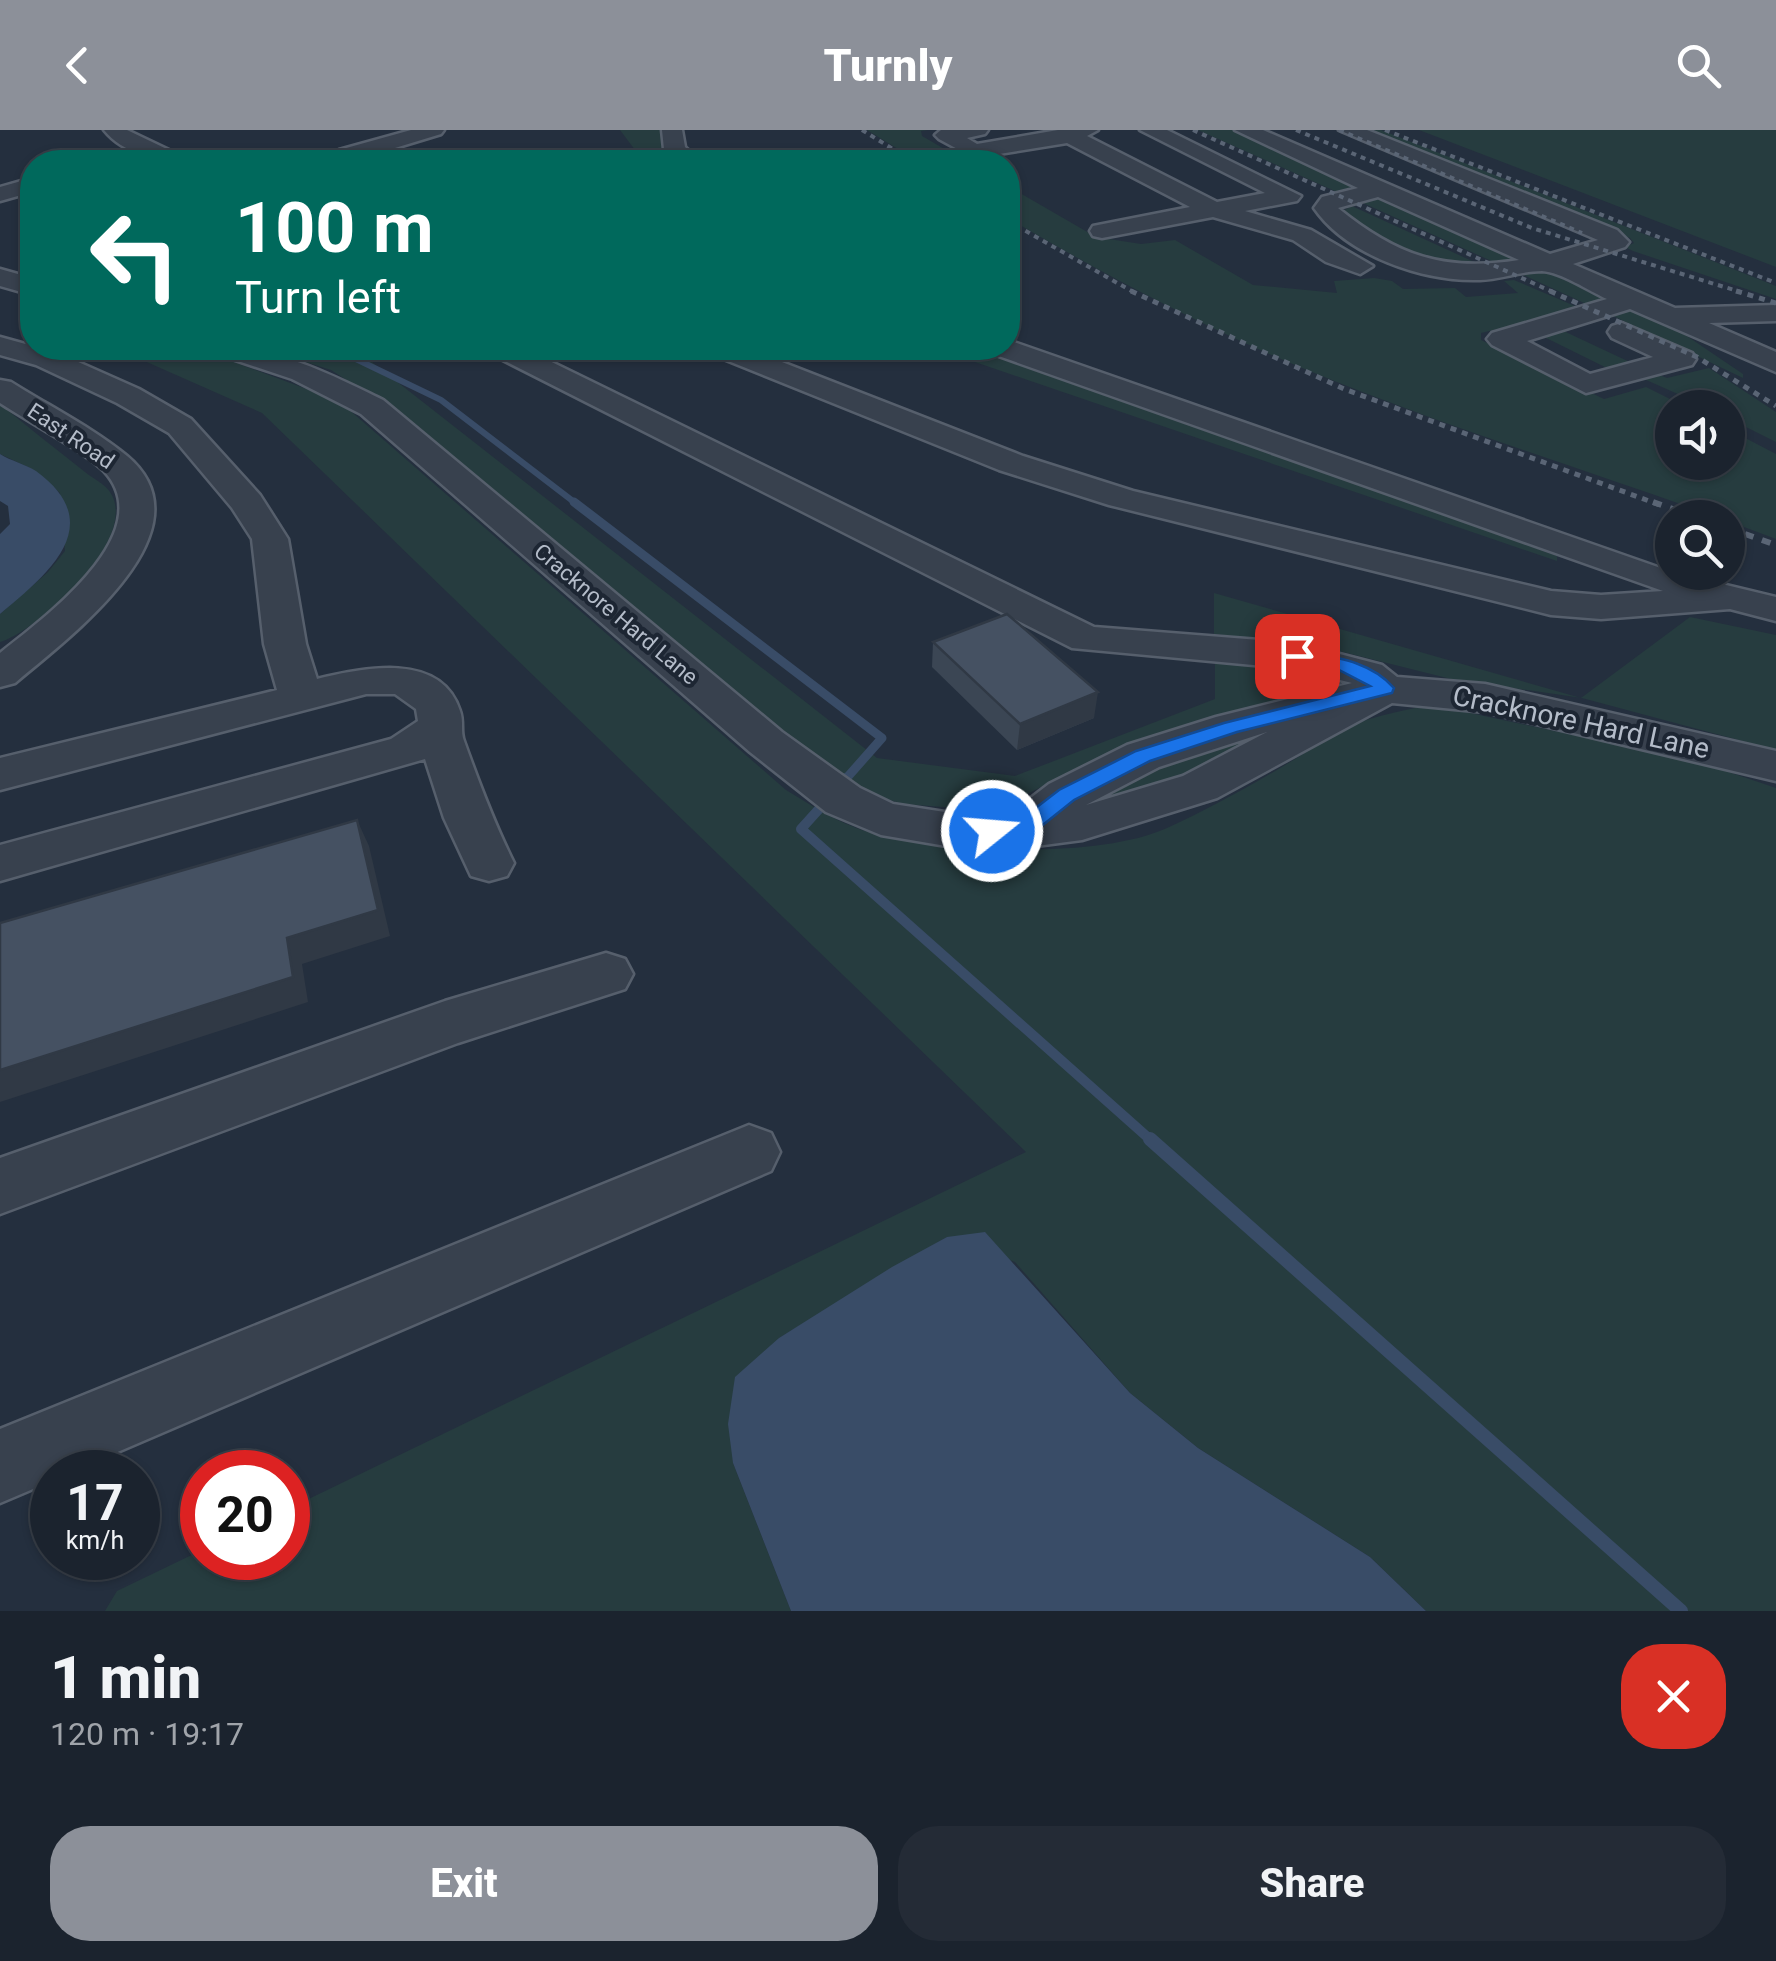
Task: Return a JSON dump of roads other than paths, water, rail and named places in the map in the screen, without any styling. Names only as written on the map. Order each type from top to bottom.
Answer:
[{"type":"lane","points":[[114,130],[152,150]]},
{"type":"lane","points":[[364,150],[434,130]]},
{"type":"lane","points":[[1150,130],[1290,196],[1330,202],[1382,189]]},
{"type":"lane","points":[[1245,130],[1776,364]]},
{"type":"lane","points":[[1278,130],[1442,200],[1527,242],[1516,249]]},
{"type":"lane","points":[[984,140],[1069,133],[1214,210],[1302,235],[1335,257],[1374,270],[1504,270],[1610,245],[1616,239],[1349,130]]},
{"type":"lane","points":[[1102,231],[1290,196]]},
{"type":"lane","points":[[1330,202],[1326,208],[1331,216],[1408,263],[1439,272]]},
{"type":"lane","points":[[1314,277],[1358,277],[1374,270]]},
{"type":"lane","points":[[1584,314],[1680,358],[1586,384],[1502,339],[1584,314],[1632,300]]},
{"type":"lane","points":[[1666,315],[1776,314]]},
{"type":"lane","points":[[1020,354],[1448,506],[1727,598],[1776,609]]},
{"type":"lane","points":[[49,360],[128,396],[180,426],[247,503],[270,538],[286,644],[301,698]]},
{"type":"lane","name":"Cracknore Hard Lane","points":[[263,360],[303,373],[372,406],[752,730],[843,800],[881,818],[964,832],[1082,823],[1200,788],[1385,688],[1485,698],[1776,766]]},
{"type":"lane","points":[[525,360],[1086,639],[1297,656],[1341,664],[1366,674],[1385,688]]},
{"type":"lane","points":[[751,360],[1011,463],[1120,498],[1237,527],[1551,602],[1600,607],[1727,598]]},
{"type":"lane","name":"East Road","points":[[0,389],[117,466],[130,479],[137,499],[137,523],[114,570],[92,595],[0,674]]},
{"type":"lane","points":[[0,774],[363,682],[392,680],[424,690],[437,705],[441,720],[438,731],[488,863]]},
{"type":"lane","points":[[0,862],[407,750],[438,731]]},
{"type":"lane","points":[[0,1186],[445,1024],[606,974]]},
{"type":"lane","points":[[0,1466],[749,1152]]},
{"type":"water","points":[[0,454],[36,471],[58,491],[68,511],[70,530],[52,566],[0,614],[0,534],[10,524],[8,506],[0,501]]},
{"type":"water","points":[[985,1232],[1130,1393],[1198,1448],[1370,1557],[1426,1611],[791,1611],[733,1463],[728,1424],[735,1377],[779,1338],[892,1267],[947,1237]]},
{"type":"waterway","points":[[358,360],[441,400],[578,505]]},
{"type":"waterway","points":[[574,502],[882,738],[844,781]]},
{"type":"waterway","points":[[840,785],[846,778]]},
{"type":"waterway","points":[[829,798],[801,829],[1153,1142]]},
{"type":"waterway","points":[[1150,1139],[1681,1611]]},
{"type":"railway","points":[[862,130],[894,150]]},
{"type":"railway","points":[[1193,130],[1555,293]]},
{"type":"railway","points":[[1296,130],[1532,228],[1744,293]]},
{"type":"railway","points":[[1339,130],[1582,233]]},
{"type":"railway","points":[[1385,130],[1776,283]]},
{"type":"railway","points":[[1020,228],[1134,292]]},
{"type":"railway","points":[[1550,291],[1697,357],[1776,406]]},
{"type":"railway","points":[[1736,291],[1776,303]]},
{"type":"railway","points":[[1134,292],[1344,389],[1655,503]]},
{"type":"railway","points":[[1745,534],[1776,545]]}]
